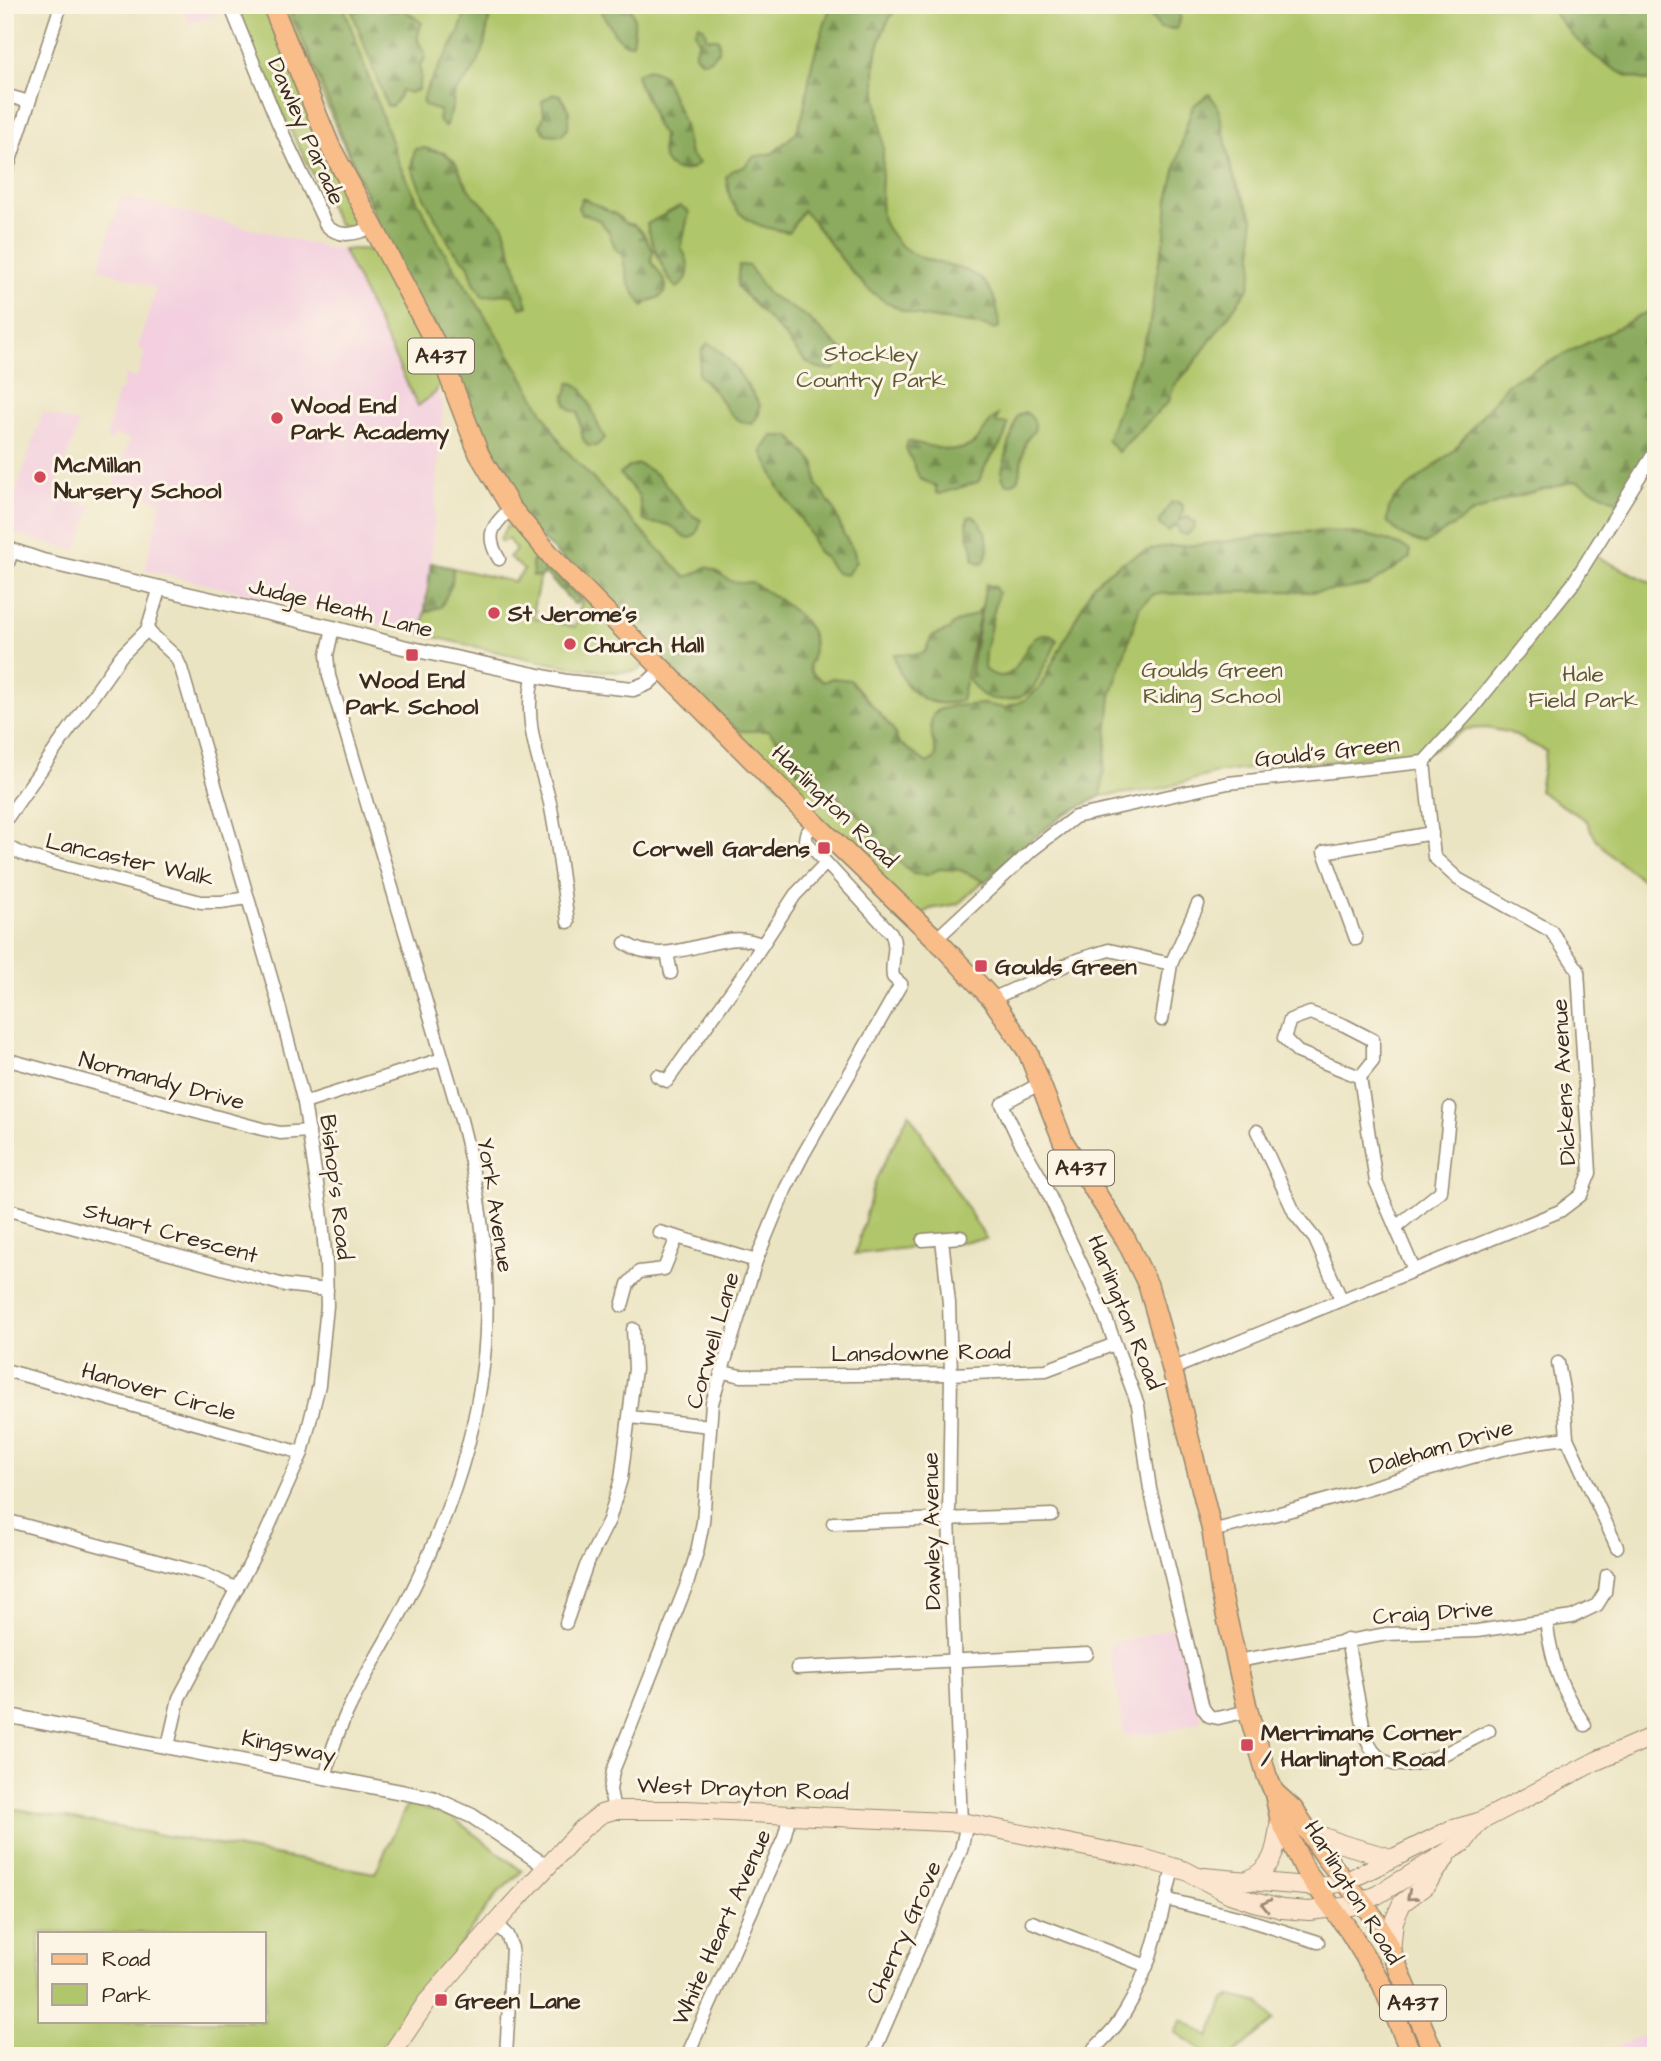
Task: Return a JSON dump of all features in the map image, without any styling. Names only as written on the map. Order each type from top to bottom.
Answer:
[{"type":"main road","name":"A437","points":[[272,5],[324,134],[439,350],[479,454],[511,508],[553,558],[664,668]]},
{"type":"main road","name":"Harlington Road","points":[[664,668],[815,823],[936,939],[992,999],[1028,1052],[1063,1141],[1126,1240],[1148,1285],[1212,1531],[1221,1592],[1248,1711],[1280,1819],[1300,1862],[1382,1984],[1412,2056]]},
{"type":"main road","name":"West Drayton Road","points":[[1199,1876],[1317,1887],[1345,1882],[1450,1830],[1479,1822],[1596,1761],[1656,1735]]},
{"type":"main road","name":"Harlington Road","points":[[1274,1792],[1293,1809],[1382,1931],[1434,2056]]},
{"type":"main road","name":"West Drayton Road","points":[[390,2056],[426,2003],[547,1867],[595,1818],[614,1810],[659,1809],[964,1823],[1174,1866],[1199,1876],[1230,1894],[1254,1902],[1291,1909],[1334,1910],[1362,1902],[1451,1851],[1464,1842],[1479,1822]]},
{"type":"main road","points":[[1248,1880],[1263,1871],[1270,1861],[1277,1843],[1280,1819]]},
{"type":"main road","points":[[1306,1830],[1391,1858]]},
{"type":"main road","name":"West Drayton Road","points":[[1391,1951],[1394,1921],[1402,1903],[1426,1885],[1451,1851]]},
{"type":"street","points":[[5,176],[61,5]]},
{"type":"street","name":"Dawley Parade","points":[[230,5],[278,123],[326,225],[332,231],[343,234],[355,234],[373,227]]},
{"type":"street","points":[[5,95],[29,102]]},
{"type":"street","name":"Gould's Green","points":[[936,939],[1031,850],[1075,817],[1228,783],[1424,762],[1472,709],[1573,585],[1656,450]]},
{"type":"street","points":[[499,559],[493,547],[491,533],[496,523],[511,508]]},
{"type":"street","points":[[5,573],[8,549]]},
{"type":"street","name":"Judge Heath Lane","points":[[8,549],[43,561],[533,676],[582,685],[633,689],[648,683],[664,668]]},
{"type":"street","points":[[5,821],[121,656],[147,630],[160,587]]},
{"type":"street","name":"York Avenue","points":[[326,1776],[336,1735],[406,1603],[440,1530],[462,1467],[480,1392],[488,1304],[484,1237],[470,1153],[329,676],[327,655],[333,628]]},
{"type":"street","name":"Bishop's Road","points":[[147,630],[176,657],[181,668],[304,1103],[323,1219],[327,1290],[320,1377],[302,1453],[287,1490],[237,1590],[179,1698],[168,1746]]},
{"type":"street","points":[[533,676],[528,704],[532,739],[549,802],[559,904],[568,922]]},
{"type":"street","name":"Dickens Avenue","points":[[1172,1369],[1560,1211],[1581,1195],[1590,1173],[1578,970],[1551,931],[1458,879],[1434,857],[1424,762]]},
{"type":"street","points":[[657,1076],[667,1081],[740,979],[795,895],[826,863],[806,840],[806,834],[815,823]]},
{"type":"street","points":[[1356,939],[1324,852],[1432,833]]},
{"type":"street","name":"Lancaster Walk","points":[[5,846],[27,856],[201,902],[248,898]]},
{"type":"street","name":"Corwell Lane","points":[[614,1810],[611,1790],[613,1771],[687,1584],[701,1536],[712,1403],[756,1261],[786,1188],[803,1155],[901,984],[892,977],[895,942],[891,933],[826,863]]},
{"type":"street","points":[[1162,1020],[1171,964],[1198,904]]},
{"type":"street","points":[[625,943],[646,952],[667,953],[744,938],[762,945]]},
{"type":"street","points":[[992,999],[1077,960],[1109,950],[1171,964]]},
{"type":"street","points":[[667,953],[671,973]]},
{"type":"street","points":[[1360,1077],[1298,1052],[1284,1038],[1290,1020],[1310,1013],[1373,1040],[1373,1061],[1360,1077],[1376,1182],[1414,1270]]},
{"type":"street","name":"Normandy Drive","points":[[5,1059],[279,1133],[309,1130]]},
{"type":"street","points":[[304,1103],[442,1059]]},
{"type":"street","name":"Harlington Road","points":[[1041,1083],[1002,1104],[1043,1182],[1103,1311],[1138,1405],[1150,1489],[1203,1708],[1209,1716],[1218,1718],[1248,1711]]},
{"type":"street","points":[[1395,1227],[1441,1191],[1450,1108]]},
{"type":"street","points":[[1257,1131],[1295,1214],[1315,1239],[1341,1299]]},
{"type":"street","name":"Stuart Crescent","points":[[5,1209],[284,1285],[327,1290]]},
{"type":"street","points":[[659,1232],[756,1261]]},
{"type":"street","points":[[622,1306],[628,1284],[639,1272],[664,1269],[677,1237]]},
{"type":"street","points":[[923,1240],[961,1237]]},
{"type":"street","name":"Dawley Avenue","points":[[942,1239],[949,1303],[949,1517],[964,1823]]},
{"type":"street","points":[[566,1623],[578,1583],[609,1520],[624,1462],[635,1369],[634,1329]]},
{"type":"street","name":"Lansdowne Road","points":[[723,1372],[741,1376],[951,1374],[1046,1370],[1115,1344]]},
{"type":"street","points":[[1558,1363],[1564,1395],[1567,1438],[1617,1547]]},
{"type":"street","name":"Hanover Circle","points":[[5,1370],[302,1453]]},
{"type":"street","points":[[630,1417],[710,1426]]},
{"type":"street","name":"Daleham Drive","points":[[1212,1531],[1331,1500],[1469,1458],[1545,1440],[1567,1438]]},
{"type":"street","points":[[833,1523],[1052,1515]]},
{"type":"street","points":[[5,1520],[205,1574],[237,1590]]},
{"type":"street","name":"Craig Drive","points":[[1237,1661],[1347,1640],[1405,1633],[1477,1632],[1572,1617],[1597,1605],[1605,1592],[1607,1575]]},
{"type":"street","points":[[1546,1622],[1557,1674],[1569,1701],[1585,1725]]},
{"type":"street","points":[[1347,1640],[1365,1735],[1372,1750],[1382,1759],[1397,1765],[1415,1765],[1489,1731]]},
{"type":"street","points":[[797,1668],[1087,1654]]},
{"type":"street","name":"Kingsway","points":[[5,1715],[410,1792],[448,1803],[483,1823],[547,1867]]},
{"type":"street","name":"White Heart Avenue","points":[[687,2056],[784,1838],[790,1814]]},
{"type":"street","name":"Cherry Grove","points":[[872,2056],[961,1850],[964,1823]]},
{"type":"street","points":[[1088,2056],[1117,2024],[1136,1993],[1147,1966],[1174,1866]]},
{"type":"street","points":[[1165,1899],[1245,1919],[1318,1942]]},
{"type":"street","points":[[1032,1922],[1147,1966]]},
{"type":"street","points":[[496,1924],[507,1935],[512,1948],[506,2056]]},
{"type":"shaded area","points":[[181,5],[233,5],[234,7],[190,24]]},
{"type":"shaded area","name":"Wood End Park Academy","points":[[121,196],[343,250],[418,406],[437,391],[443,404],[431,563],[422,634],[145,570],[161,501],[113,488],[130,439],[114,435],[112,441],[106,439],[118,390],[122,390],[125,375],[137,378],[145,351],[138,348],[156,288],[99,268]]},
{"type":"shaded area","name":"McMillan Nursery School","points":[[43,412],[79,424],[54,493],[93,505],[77,550],[5,532],[5,523]]},
{"type":"shaded area","points":[[1178,1626],[1202,1721],[1160,1733],[1124,1735],[1109,1645]]},
{"type":"shaded area","points":[[1656,2030],[1656,2056],[1621,2056],[1617,2046]]},
{"type":"green space","points":[[230,5],[271,5],[363,221],[349,227],[339,225],[250,51]]},
{"type":"green space","name":"Stockley Country Park","points":[[283,5],[1656,5],[1656,478],[1642,472],[1593,555],[1656,585],[1656,889],[1606,851],[1587,821],[1539,791],[1546,751],[1508,732],[1486,728],[1466,729],[1430,751],[1220,772],[1156,790],[1101,796],[1065,814],[1016,852],[958,904],[930,909],[915,919],[697,704],[380,229]]},
{"type":"green space","points":[[287,5],[343,5],[399,164],[440,245],[514,362],[563,447],[685,577],[706,567],[730,581],[751,582],[798,615],[813,638],[814,651],[809,665],[811,672],[823,682],[832,678],[850,680],[893,729],[898,742],[927,763],[935,758],[931,722],[938,710],[983,704],[1005,708],[1025,700],[1040,687],[1093,585],[1121,564],[1144,552],[1165,547],[1283,534],[1335,531],[1385,540],[1410,550],[1410,558],[1369,585],[1347,589],[1154,594],[1140,606],[1111,696],[1101,796],[1065,814],[1016,852],[985,882],[960,870],[939,869],[927,875],[913,874],[872,837],[864,820],[798,772],[789,751],[768,731],[740,731],[715,712],[511,508],[380,229]]},
{"type":"green space","points":[[350,5],[398,5],[422,23],[418,38],[425,58],[420,67],[418,90],[409,93],[401,90],[392,106],[387,106]]},
{"type":"green space","points":[[597,5],[629,5],[634,19],[632,44],[624,43],[615,34]]},
{"type":"green space","points":[[831,5],[899,5],[881,38],[875,70],[883,150],[883,220],[894,238],[908,251],[924,259],[974,274],[986,285],[995,301],[999,327],[994,329],[920,316],[881,299],[853,273],[803,210],[789,232],[756,224],[735,208],[729,195],[726,177],[731,171],[744,167],[753,157],[773,153],[796,133],[803,114],[812,63]]},
{"type":"green space","points":[[1150,5],[1174,5],[1181,17],[1176,29],[1160,28],[1148,12]]},
{"type":"green space","points":[[1549,5],[1646,5],[1656,10],[1656,83],[1628,76],[1594,55],[1574,37]]},
{"type":"green space","points":[[473,9],[483,12],[489,20],[483,51],[471,75],[455,92],[445,127],[438,120],[440,111],[424,105],[422,101],[457,35],[465,12]]},
{"type":"green space","points":[[699,25],[704,28],[707,38],[716,38],[719,41],[719,51],[709,60],[702,61],[695,55],[699,41],[695,32]]},
{"type":"green space","points":[[649,69],[663,75],[683,121],[690,155],[699,163],[695,167],[685,171],[676,170],[664,159],[663,135],[658,129],[636,74]]},
{"type":"green space","points":[[554,94],[560,95],[569,111],[568,129],[562,135],[546,134],[540,126],[544,115],[542,101]]},
{"type":"green space","points":[[1209,94],[1217,105],[1232,173],[1253,218],[1253,269],[1249,287],[1174,386],[1169,401],[1118,452],[1107,440],[1149,328],[1165,236],[1168,200],[1185,129],[1193,106]]},
{"type":"green space","points":[[424,148],[444,153],[455,162],[469,190],[503,225],[528,306],[521,308],[513,295],[483,297],[468,264],[452,248],[411,167],[415,149]]},
{"type":"green space","points":[[582,198],[617,215],[643,233],[653,251],[651,261],[666,285],[663,294],[643,306],[629,284],[622,255],[615,248],[609,232],[599,220],[581,213],[578,208]]},
{"type":"green space","points":[[680,206],[689,212],[681,248],[686,258],[688,275],[677,288],[663,268],[647,224]]},
{"type":"green space","points":[[343,250],[377,250],[418,323],[442,381],[435,393],[418,406]]},
{"type":"green space","points":[[739,265],[749,266],[768,294],[807,317],[845,353],[833,370],[814,366],[802,358],[737,286]]},
{"type":"green space","points":[[1656,308],[1656,441],[1620,503],[1576,481],[1510,498],[1471,514],[1425,544],[1404,536],[1387,521],[1389,508],[1395,498],[1454,450],[1508,383]]},
{"type":"green space","points":[[708,343],[731,363],[760,405],[759,414],[752,424],[733,416],[698,374],[702,350]]},
{"type":"green space","points":[[570,382],[577,385],[587,397],[605,438],[596,446],[588,446],[583,439],[578,412],[566,405],[565,396]]},
{"type":"green space","points":[[1025,412],[1033,419],[1035,428],[1026,441],[1017,481],[1005,483],[1002,470],[1017,416]]},
{"type":"green space","points":[[998,415],[996,423],[1008,423],[1005,434],[978,482],[940,494],[936,493],[936,486],[920,479],[906,448],[908,441],[944,449],[962,449],[977,440]]},
{"type":"green space","points":[[772,436],[790,436],[815,464],[817,485],[834,509],[843,533],[854,551],[856,561],[847,575],[836,573],[817,551],[808,530],[779,488],[762,451]]},
{"type":"green space","points":[[638,464],[658,476],[683,506],[701,520],[697,533],[691,538],[682,536],[668,525],[643,520],[639,496],[620,474]]},
{"type":"green space","points":[[1172,502],[1183,506],[1183,514],[1179,520],[1188,517],[1195,523],[1194,529],[1187,535],[1179,533],[1177,524],[1168,531],[1159,524]]},
{"type":"green space","points":[[973,516],[982,525],[988,543],[984,562],[979,563],[973,559],[967,524],[968,517]]},
{"type":"green space","points":[[516,525],[640,657],[642,668],[628,672],[572,667],[422,634],[431,563],[514,582],[524,570],[509,557],[516,550],[508,539],[501,542],[506,527]],"holes":[[[543,562],[582,602],[575,627],[534,618],[533,609]]]},
{"type":"green space","points":[[536,558],[580,599],[577,604],[548,576],[533,576],[532,563]]},
{"type":"green space","points":[[431,563],[453,568],[452,584],[441,607],[425,612]]},
{"type":"green space","points":[[986,584],[995,587],[998,593],[984,669],[1003,676],[1016,667],[1029,644],[1036,638],[1050,634],[1057,640],[1036,683],[1024,695],[1009,700],[986,697],[969,680]]},
{"type":"green space","points":[[981,608],[961,701],[936,703],[917,694],[902,678],[894,654],[925,652],[932,636],[949,630],[953,624],[976,614]]},
{"type":"green space","points":[[909,1113],[986,1239],[855,1254],[876,1179]]},
{"type":"green space","points":[[408,1803],[452,1817],[522,1871],[498,1893],[399,2026],[382,2056],[5,2056],[5,1807],[375,1873]]},
{"type":"green space","points":[[1232,1996],[1260,2003],[1274,2020],[1231,2056],[1211,2056],[1175,2032],[1182,2019],[1209,2037],[1224,2000]]},
{"type":"place","name":"Wood End Park Academy","points":[[277,418]]},
{"type":"place","name":"McMillan Nursery School","points":[[40,477]]},
{"type":"place","name":"St Jerome's","points":[[494,613]]},
{"type":"place","name":"Church Hall","points":[[570,644]]},
{"type":"place","name":"Wood End Park School","points":[[412,655]]},
{"type":"place","name":"Corwell Gardens","points":[[824,848]]},
{"type":"place","name":"Goulds Green","points":[[981,966]]},
{"type":"place","name":"Merrimans Corner / Harlington Road","points":[[1247,1745]]},
{"type":"place","name":"Green Lane","points":[[441,2000]]},
{"type":"park label","name":"Goulds Green Riding School","points":[[1212,682]]},
{"type":"park label","name":"Hale Field Park","points":[[1583,686]]}]
